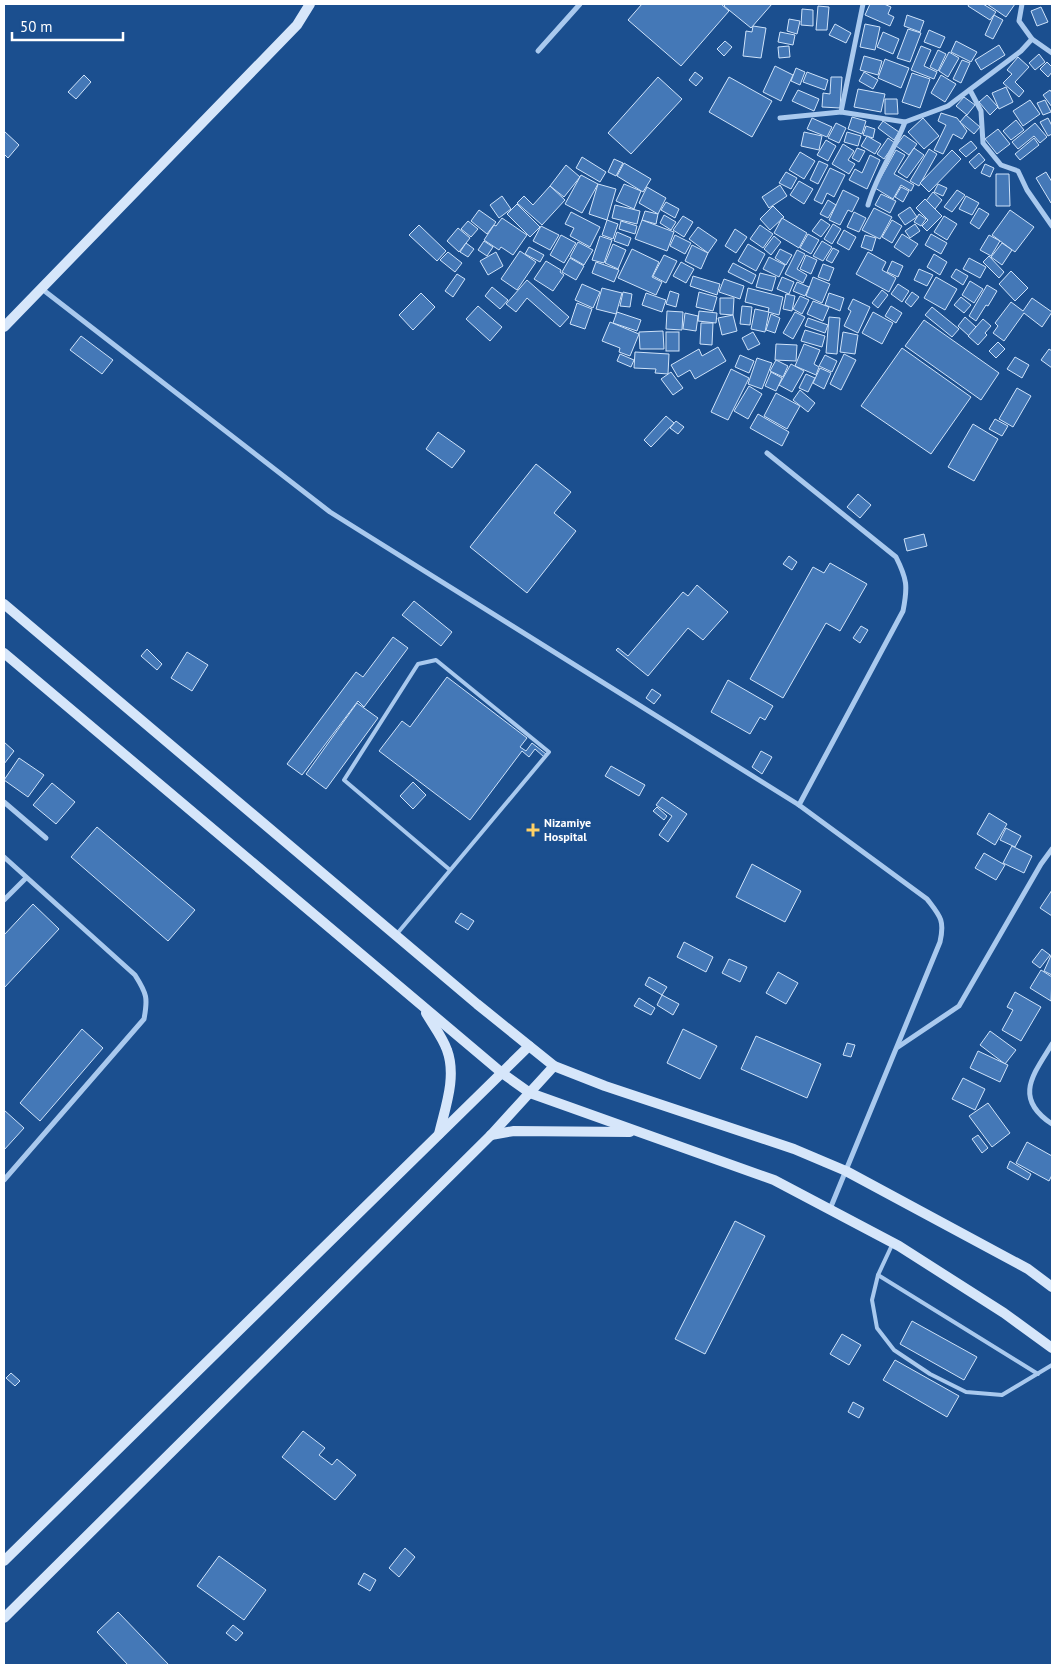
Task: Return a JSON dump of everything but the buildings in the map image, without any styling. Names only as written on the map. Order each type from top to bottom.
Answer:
[{"type":"street","points":[[4,327],[297,25],[310,4]]},
{"type":"street","points":[[538,51],[580,4]]},
{"type":"street","points":[[841,112],[863,4]]},
{"type":"street","points":[[1022,4],[1019,21],[1032,39],[1052,53]]},
{"type":"street","points":[[780,118],[841,112],[905,122],[948,106],[1020,51],[1032,39]]},
{"type":"street","points":[[970,90],[981,111],[983,143],[1001,164],[1018,172],[1052,226]]},
{"type":"street","points":[[868,205],[874,185],[898,141],[905,122]]},
{"type":"street","points":[[42,289],[330,512],[799,805],[927,899],[941,916],[943,928],[940,942],[830,1210]]},
{"type":"street","points":[[767,453],[896,557],[905,576],[907,593],[903,611],[799,805]]},
{"type":"street","points":[[4,604],[554,1066],[605,1086],[794,1149],[846,1171],[1028,1269],[1052,1287]]},
{"type":"street","points":[[4,653],[502,1074],[530,1093],[774,1180],[892,1242],[1004,1313],[1052,1348]]},
{"type":"street","points":[[4,802],[46,838]]},
{"type":"street","points":[[897,1047],[959,1006],[1052,848]]},
{"type":"street","points":[[4,857],[135,975],[144,988],[147,1002],[144,1019],[4,1180]]},
{"type":"street","points":[[4,900],[26,878]]},
{"type":"street","points":[[422,1006],[448,1050],[450,1087],[439,1135]]},
{"type":"street","points":[[1052,1044],[1032,1077],[1029,1090],[1032,1105],[1040,1116],[1052,1124]]},
{"type":"street","points":[[4,1561],[529,1046]]},
{"type":"street","points":[[4,1618],[491,1135],[554,1066]]},
{"type":"street","points":[[491,1135],[514,1131],[637,1132]]},
{"type":"lane","points":[[396,935],[549,752],[436,660],[418,664],[344,780],[450,870]]},
{"type":"lane","points":[[892,1242],[878,1275],[872,1300],[877,1328],[894,1350],[930,1374],[966,1392],[1002,1395],[1052,1366]]},
{"type":"lane","points":[[878,1275],[1038,1374]]},
{"type":"place","name":"Nizamiye Hospital","points":[[533,830]]}]
